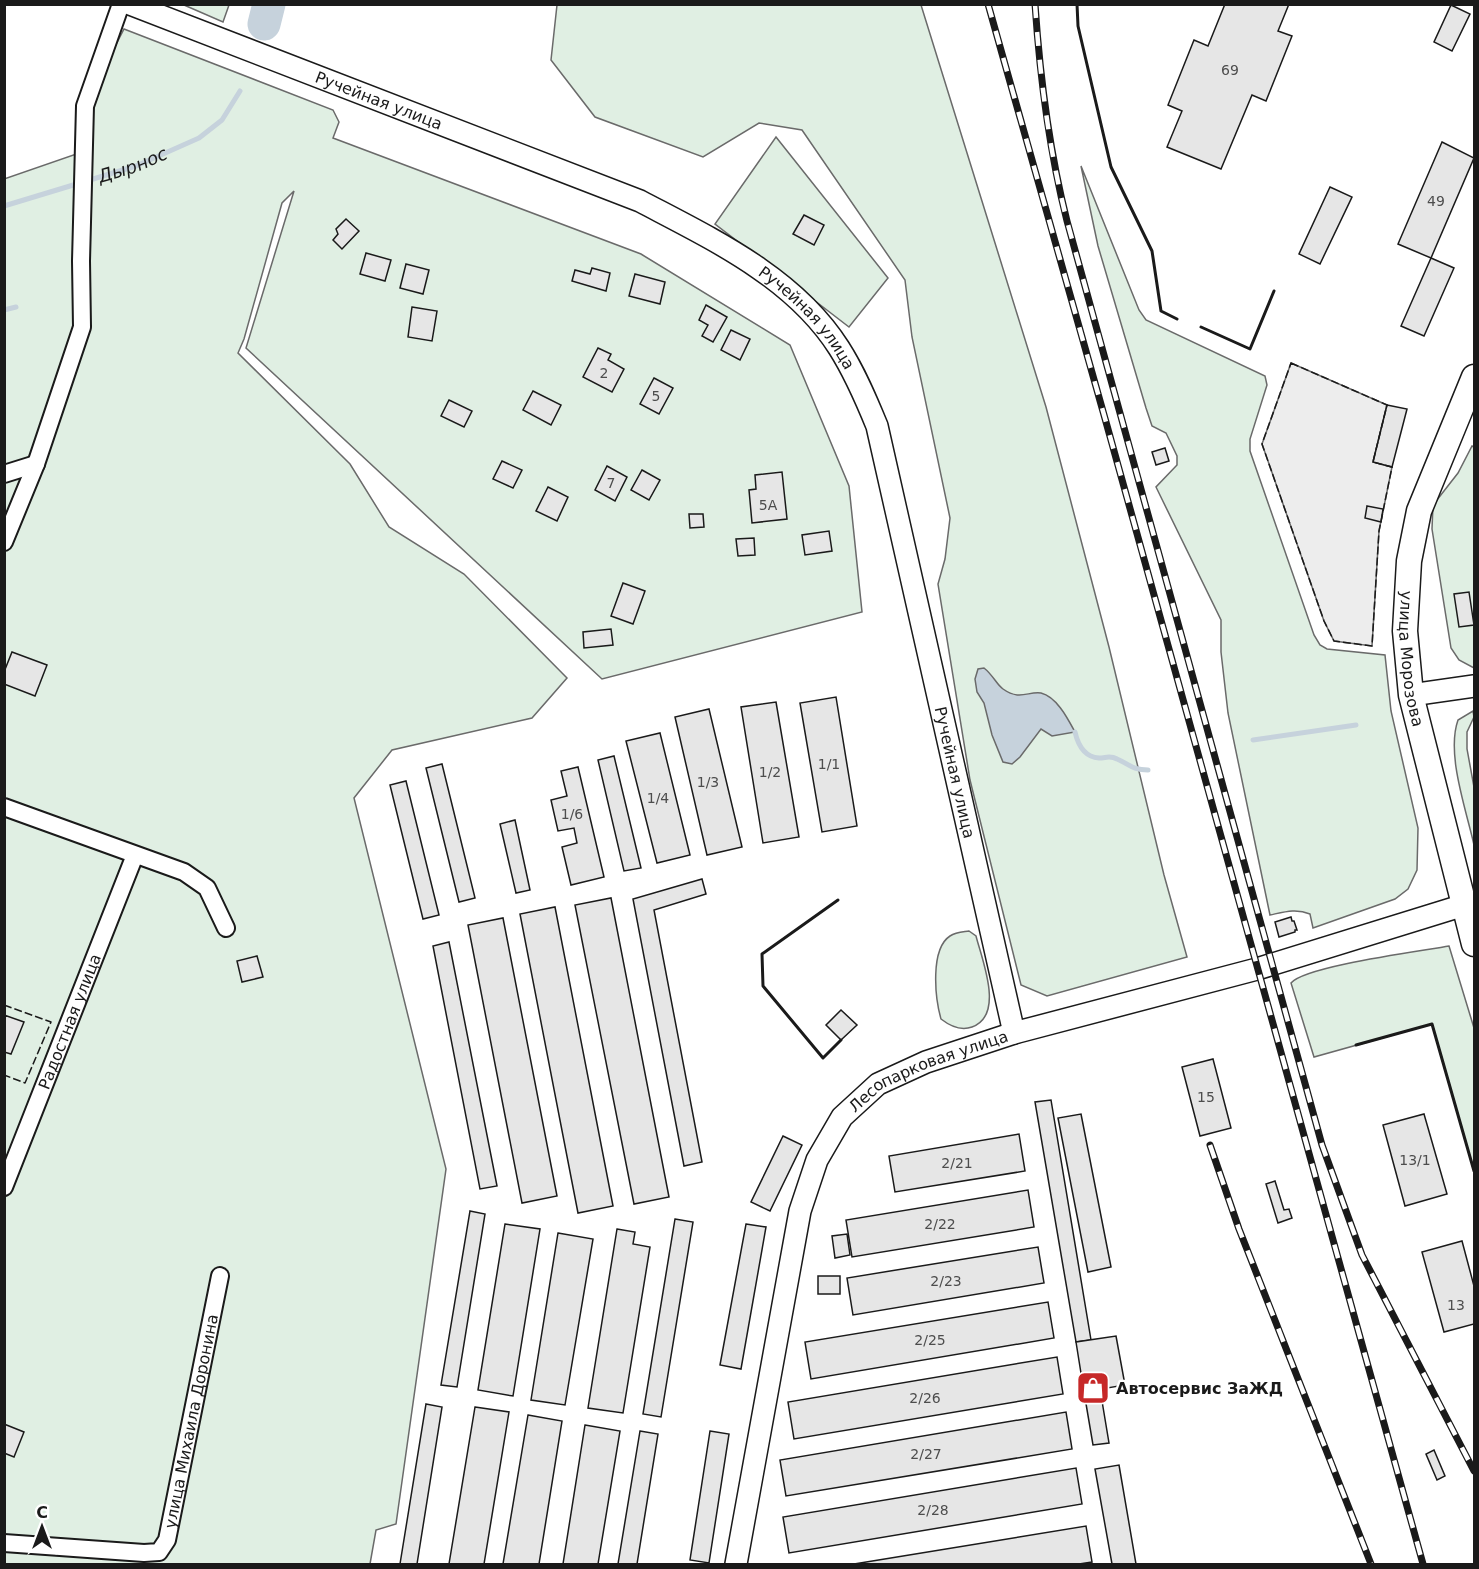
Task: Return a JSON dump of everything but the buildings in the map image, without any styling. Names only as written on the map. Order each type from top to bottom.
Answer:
[{"type":"main road","name":"улица Морозова","points":[[1474,378],[1427,488],[1408,561],[1405,612],[1411,694],[1474,944]]},
{"type":"street","points":[[4,542],[36,464],[82,327],[81,261],[85,106],[121,4]]},
{"type":"street","name":"Ручейная улица","points":[[130,4],[640,201],[700,232],[762,271],[791,293],[816,318],[838,347],[861,385],[877,426],[1014,1033]]},
{"type":"street","points":[[4,474],[36,464]]},
{"type":"street","points":[[1411,694],[1474,686]]},
{"type":"street","points":[[4,807],[184,872],[207,888],[226,928]]},
{"type":"street","name":"Радостная улица","points":[[4,1187],[135,855]]},
{"type":"street","name":"Лесопарковая улица","points":[[736,1564],[800,1211],[816,1160],[842,1117],[878,1084],[926,1062],[1014,1033],[1257,969],[1464,905]]},
{"type":"street","name":"улица Михаила Доронина","points":[[4,1543],[144,1553],[159,1552],[166,1540],[220,1276]]},
{"type":"green space","points":[[184,5],[229,5],[223,22]]},
{"type":"green space","points":[[557,5],[921,5],[1046,407],[1109,647],[1164,875],[1187,957],[1047,996],[1021,985],[970,780],[938,584],[945,559],[950,518],[912,337],[905,280],[802,130],[759,123],[703,157],[595,117],[551,60]]},
{"type":"green space","points":[[124,29],[333,110],[339,122],[333,138],[641,254],[790,345],[849,486],[862,612],[602,679],[246,348],[294,191],[282,203],[244,339],[238,353],[350,464],[389,527],[464,574],[567,678],[532,718],[392,750],[354,798],[446,1169],[396,1524],[376,1530],[370,1564],[5,1564],[4,179],[91,149],[93,109],[106,64]]},
{"type":"green space","points":[[776,137],[888,278],[849,327],[715,224]]},
{"type":"green space","points":[[1081,166],[1139,310],[1146,320],[1265,376],[1267,385],[1250,439],[1250,451],[1314,635],[1320,645],[1327,649],[1385,655],[1391,711],[1418,828],[1417,870],[1408,889],[1395,899],[1313,928],[1310,914],[1305,912],[1290,911],[1270,915],[1228,713],[1221,652],[1221,620],[1156,487],[1177,465],[1177,456],[1166,433],[1152,426],[1146,408],[1098,246]]},
{"type":"green space","points":[[1472,446],[1474,447],[1474,668],[1459,660],[1451,648],[1432,529],[1433,505],[1458,473]]},
{"type":"green space","points":[[1473,711],[1474,717],[1467,732],[1467,749],[1474,787],[1474,845],[1458,782],[1454,749],[1458,720]]},
{"type":"green space","points":[[969,931],[976,936],[989,986],[989,999],[982,1021],[972,1027],[960,1028],[941,1019],[936,987],[937,962],[939,951],[950,936]]},
{"type":"green space","points":[[1449,946],[1474,1028],[1474,1171],[1432,1024],[1314,1057],[1291,983],[1301,977],[1340,965]]},
{"type":"shaded area","points":[[1291,363],[1387,405],[1373,462],[1392,467],[1379,531],[1372,646],[1334,641],[1324,621],[1262,444]]},
{"type":"shaded area","points":[[984,668],[1009,693],[1047,695],[1061,709],[1075,732],[1052,736],[1041,729],[1012,764],[1003,762],[992,735],[984,703],[977,692],[975,679],[978,669]]},
{"type":"waterway","name":"Дырнос","points":[[264,24],[269,4]]},
{"type":"waterway","name":"Дырнос","points":[[4,206],[136,166],[199,138],[222,120],[240,91]]},
{"type":"waterway","points":[[4,310],[16,307]]},
{"type":"waterway","points":[[1253,740],[1356,725]]},
{"type":"waterway","points":[[1075,732],[1080,746],[1089,755],[1099,758],[1112,757],[1135,768],[1148,770]]},
{"type":"railway","points":[[988,4],[1423,1564]]},
{"type":"railway","points":[[1035,4],[1046,114],[1067,221],[1322,1145],[1362,1255],[1474,1471]]},
{"type":"railway","points":[[1210,1145],[1239,1229],[1371,1564]]},
{"type":"fence","points":[[1291,363],[1387,405],[1373,462],[1392,467],[1379,531],[1372,646],[1334,641],[1324,621],[1262,444],[1291,363]]},
{"type":"fence","points":[[4,1005],[51,1022],[25,1083],[4,1075]]},
{"type":"wall","points":[[1077,4],[1078,26],[1111,167],[1152,251],[1161,311],[1177,319]]},
{"type":"wall","points":[[1201,327],[1250,349],[1274,291]]},
{"type":"wall","points":[[838,900],[762,954],[763,986],[823,1058],[841,1040]]},
{"type":"wall","points":[[1356,1045],[1432,1024],[1474,1171]]},
{"type":"place","name":"Автосервис ЗаЖД","points":[[1093,1388]]}]
